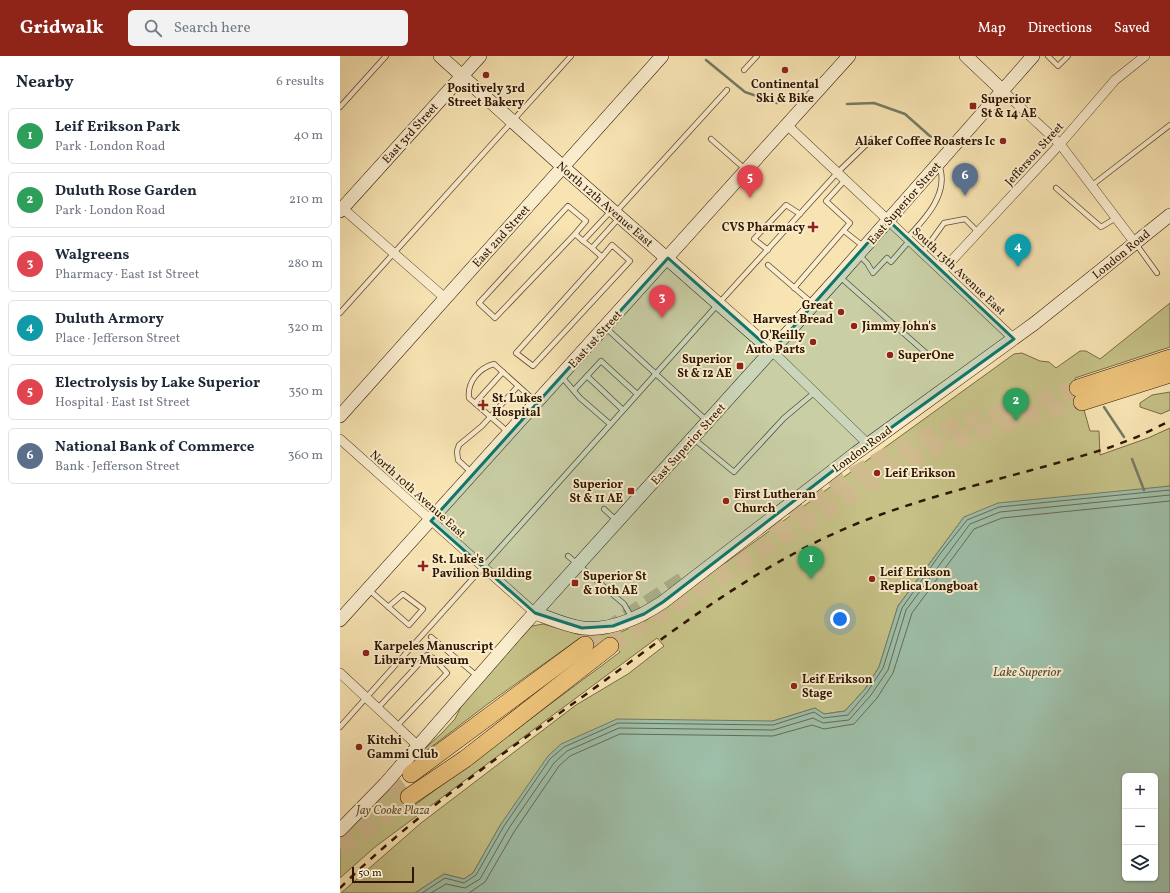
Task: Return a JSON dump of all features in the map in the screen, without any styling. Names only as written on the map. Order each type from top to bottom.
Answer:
[{"type":"highway","points":[[1170,358],[1080,395],[1170,374]]},
{"type":"highway","points":[[411,774],[585,645]]},
{"type":"highway","points":[[409,798],[465,759],[610,646]]},
{"type":"street","name":"North 12th Avenue East","points":[[440,56],[562,167],[668,258],[772,351]]},
{"type":"street","name":"East 3rd Street","points":[[341,208],[480,56]]},
{"type":"street","name":"East 2nd Street","points":[[340,416],[662,56]]},
{"type":"street","name":"East 1st Street","points":[[340,620],[510,434],[848,56]]},
{"type":"street","points":[[966,56],[1060,144],[1135,242]]},
{"type":"street","name":"East Superior Street","points":[[340,830],[385,784],[478,677],[772,351],[1033,56]]},
{"type":"street","name":"Jefferson Street","points":[[942,271],[1060,144],[1115,80],[1145,56]]},
{"type":"street","name":"South 13th Avenue East","points":[[787,125],[1014,339]]},
{"type":"street","points":[[341,208],[445,298]]},
{"type":"street","name":"London Road","points":[[535,613],[582,628],[613,626],[644,614],[663,602],[868,444],[1014,339],[1170,215]]},
{"type":"street","points":[[772,351],[868,444]]},
{"type":"street","name":"North 10th Avenue East","points":[[340,439],[535,613]]},
{"type":"street","points":[[340,673],[418,746]]},
{"type":"lane","points":[[340,107],[386,56]]},
{"type":"lane","points":[[340,313],[395,254],[571,56]]},
{"type":"lane","points":[[744,70],[757,56]]},
{"type":"lane","points":[[1048,56],[1058,66],[1068,56]]},
{"type":"lane","points":[[583,241],[616,213],[727,90]]},
{"type":"lane","points":[[1091,186],[1170,125]]},
{"type":"lane","points":[[711,139],[747,170]]},
{"type":"lane","points":[[340,727],[719,303],[838,173],[872,139]]},
{"type":"lane","points":[[844,231],[861,250],[873,273],[887,258],[891,262],[918,226],[941,190],[942,173],[938,163]]},
{"type":"lane","points":[[794,288],[850,223],[826,201],[845,180]]},
{"type":"lane","points":[[1056,188],[1101,227],[1116,218]]},
{"type":"lane","points":[[768,250],[754,239],[786,205],[800,214]]},
{"type":"lane","points":[[568,206],[586,221],[575,234],[495,318],[479,303],[568,206]]},
{"type":"lane","points":[[592,248],[616,213]]},
{"type":"lane","points":[[923,252],[944,223],[965,219],[978,232]]},
{"type":"lane","points":[[575,234],[602,257]]},
{"type":"lane","points":[[1135,242],[1157,273]]},
{"type":"lane","points":[[612,245],[630,261],[532,366],[516,353],[602,257],[612,245]]},
{"type":"lane","points":[[768,265],[813,304]]},
{"type":"lane","points":[[839,276],[926,352]]},
{"type":"lane","points":[[606,327],[708,422]]},
{"type":"lane","points":[[574,390],[601,361],[637,394]]},
{"type":"lane","points":[[510,434],[469,398],[468,394],[470,386],[477,374],[482,369],[494,364],[537,404]]},
{"type":"lane","points":[[475,403],[503,372]]},
{"type":"lane","points":[[561,376],[580,398],[610,424]]},
{"type":"lane","points":[[587,376],[623,410]]},
{"type":"lane","points":[[473,474],[460,463],[456,451],[459,445],[490,417],[518,386]]},
{"type":"lane","points":[[693,438],[734,472],[784,418],[815,392]]},
{"type":"lane","points":[[604,509],[617,522]]},
{"type":"lane","points":[[568,556],[624,604],[633,619]]},
{"type":"lane","points":[[368,589],[388,607],[409,625],[423,609],[403,594],[388,607]]},
{"type":"lane","points":[[431,637],[478,677]]},
{"type":"lane","points":[[378,708],[427,655],[433,658],[447,673],[397,726]]},
{"type":"highlighted area","points":[[888,220],[1014,339],[856,453],[663,602],[644,614],[613,626],[582,628],[535,613],[431,521],[668,258],[772,351]]},
{"type":"green space","name":"Jay Cooke Plaza","points":[[1170,303],[1170,347],[1075,378],[1090,431],[1099,431],[1100,455],[1148,438],[1170,428],[1170,486],[964,517],[898,606],[879,667],[865,689],[845,711],[824,714],[815,708],[773,721],[501,824],[473,873],[464,879],[444,874],[415,893],[341,893],[421,823],[576,705],[628,674],[664,646],[657,638],[375,847],[340,878],[340,836],[395,778],[415,805],[620,652],[610,641],[596,649],[580,638],[489,703],[422,754],[420,753],[455,719],[465,698],[532,626],[543,624],[577,634],[619,633],[645,621],[1014,354],[1022,353],[1040,361],[1049,362],[1056,368],[1080,351],[1086,351],[1100,359]]},
{"type":"green space","points":[[1170,392],[1170,410],[1161,414],[1140,407],[1140,403],[1152,395]]},
{"type":"water","name":"Lake Superior","points":[[1170,486],[1170,893],[415,893],[444,874],[464,879],[473,873],[501,824],[548,756],[561,744],[617,719],[773,721],[815,708],[824,714],[845,711],[865,689],[879,667],[898,606],[964,517],[998,503]]},
{"type":"waterway","points":[[706,60],[745,92],[777,103]]},
{"type":"waterway","points":[[847,104],[874,103],[905,114],[931,137]]},
{"type":"waterway","points":[[1104,407],[1124,437]]},
{"type":"waterway","points":[[1132,459],[1144,490]]},
{"type":"tunnel","points":[[767,527],[883,458],[939,431],[1078,388]]},
{"type":"tunnel","points":[[610,646],[890,471],[944,444],[1026,417],[1082,402]]},
{"type":"tunnel","points":[[585,645],[688,577]]},
{"type":"tunnel","points":[[368,806],[411,774]]},
{"type":"tunnel","points":[[340,848],[409,797]]},
{"type":"railway","points":[[340,888],[398,835],[490,763],[716,601],[784,559],[856,524],[887,512],[951,492],[1111,447],[1137,437],[1170,421]]},
{"type":"place","name":"Continental Ski & Bike","points":[[785,70]]},
{"type":"place","name":"Positively 3rd Street Bakery","points":[[486,75]]},
{"type":"place","name":"Superior St & 14 AE","points":[[973,106]]},
{"type":"place","name":"Alakef Coffee Roasters Ic","points":[[1003,141]]},
{"type":"place","name":"National Bank of Commerce","points":[[965,196]]},
{"type":"place","name":"Electrolysis by Lake Superior","points":[[750,198]]},
{"type":"place","name":"CVS Pharmacy","points":[[813,227]]},
{"type":"place","name":"Duluth Armory","points":[[1018,267]]},
{"type":"place","name":"Great Harvest Bread","points":[[841,312]]},
{"type":"place","name":"Walgreens","points":[[662,318]]},
{"type":"place","name":"Jimmy John's","points":[[854,326]]},
{"type":"place","name":"O'Reilly Auto Parts","points":[[813,342]]},
{"type":"place","name":"SuperOne","points":[[890,355]]},
{"type":"place","name":"Superior St & 12 AE","points":[[740,366]]},
{"type":"place","name":"St. Lukes Hospital","points":[[483,405]]},
{"type":"place","name":"Duluth Rose Garden","points":[[1016,421]]},
{"type":"place","name":"Leif Erikson","points":[[877,473]]},
{"type":"place","name":"Superior St & 11 AE","points":[[631,491]]},
{"type":"place","name":"First Lutheran Church","points":[[726,501]]},
{"type":"place","name":"St. Luke's Pavilion Building","points":[[423,566]]},
{"type":"place","name":"Leif Erikson Park","points":[[811,579]]},
{"type":"place","name":"Leif Erikson Replica Longboat","points":[[872,579]]},
{"type":"place","name":"Superior St & 10th AE","points":[[575,583]]},
{"type":"place","name":"Karpeles Manuscript Library Museum","points":[[366,653]]},
{"type":"place","name":"Leif Erikson Stage","points":[[794,686]]},
{"type":"place","name":"Kitchi Gammi Club","points":[[359,747]]}]
